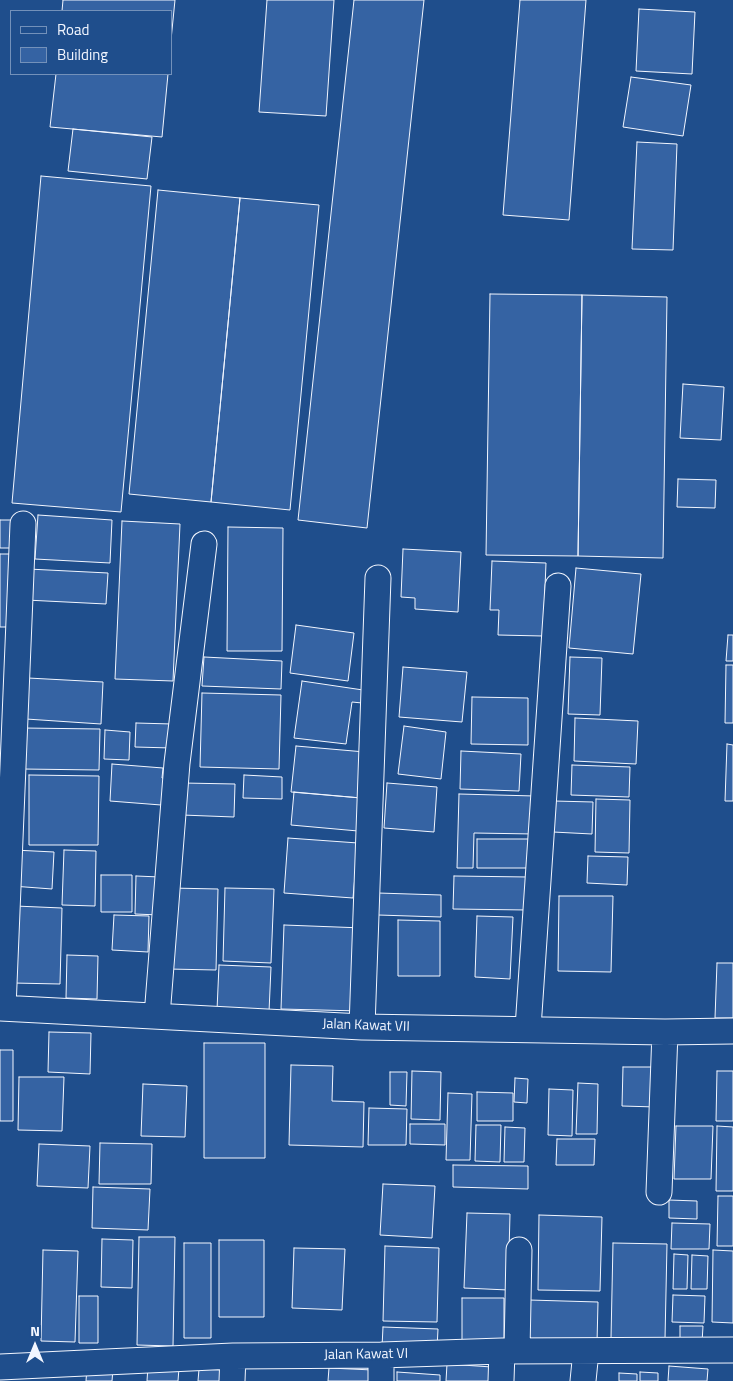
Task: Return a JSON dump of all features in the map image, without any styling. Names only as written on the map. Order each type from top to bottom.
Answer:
[{"type":"street","points":[[2,1008],[23,524]]},
{"type":"street","points":[[158,1016],[177,763],[204,544]]},
{"type":"street","points":[[362,1027],[378,578]]},
{"type":"street","points":[[528,1028],[558,586]]},
{"type":"street","name":"Jalan Kawat VII","points":[[2,1008],[362,1027],[528,1028],[665,1032],[733,1031]]},
{"type":"street","points":[[659,1192],[665,1032]]},
{"type":"street","points":[[501,1381],[509,1351],[519,1250]]},
{"type":"street","points":[[584,1381],[586,1350]]},
{"type":"street","name":"Jalan Kawat VI","points":[[0,1367],[80,1372],[233,1356],[381,1355],[586,1350],[733,1350]]},
{"type":"street","points":[[381,1355],[381,1381]]},
{"type":"street","points":[[232,1381],[233,1356]]},
{"type":"building","points":[[63,0],[175,0],[172,30],[172,10],[62,10]]},
{"type":"building","points":[[267,0],[334,0],[326,116],[259,112]]},
{"type":"building","points":[[354,0],[424,0],[367,528],[298,520]]},
{"type":"building","points":[[520,0],[586,0],[569,220],[503,215]]},
{"type":"building","points":[[639,9],[695,12],[692,74],[636,71]]},
{"type":"building","points":[[56,75],[168,75],[162,137],[50,127]]},
{"type":"building","points":[[631,77],[691,85],[683,136],[623,127]]},
{"type":"building","points":[[73,129],[152,137],[147,179],[68,171]]},
{"type":"building","points":[[637,142],[677,144],[673,250],[632,249]]},
{"type":"building","points":[[41,176],[151,186],[121,512],[12,503]]},
{"type":"building","points":[[158,190],[240,198],[211,502],[129,494]]},
{"type":"building","points":[[240,198],[319,205],[290,510],[211,502]]},
{"type":"building","points":[[490,294],[582,295],[578,556],[486,555]]},
{"type":"building","points":[[582,295],[667,297],[663,558],[578,556]]},
{"type":"building","points":[[683,384],[724,387],[721,440],[680,438]]},
{"type":"building","points":[[678,479],[716,480],[715,508],[677,507]]},
{"type":"building","points":[[38,515],[112,520],[110,563],[35,559]]},
{"type":"building","points":[[0,520],[18,520],[18,548],[0,548]]},
{"type":"building","points":[[122,521],[180,524],[173,681],[115,679]]},
{"type":"building","points":[[228,527],[283,528],[282,651],[227,651]]},
{"type":"building","points":[[403,549],[461,552],[458,612],[415,609],[415,598],[401,597]]},
{"type":"building","points":[[0,554],[14,554],[12,627],[0,627]]},
{"type":"building","points":[[492,561],[546,563],[543,636],[498,635],[499,610],[490,610]]},
{"type":"building","points":[[576,568],[641,574],[633,654],[569,648]]},
{"type":"building","points":[[28,569],[108,573],[106,604],[26,600]]},
{"type":"building","points":[[296,625],[354,633],[348,681],[290,673]]},
{"type":"building","points":[[728,635],[733,635],[733,661],[726,661]]},
{"type":"building","points":[[204,657],[282,661],[281,689],[202,686]]},
{"type":"building","points":[[570,657],[602,658],[600,715],[568,714]]},
{"type":"building","points":[[726,665],[733,665],[733,723],[725,723]]},
{"type":"building","points":[[403,667],[467,672],[462,722],[399,717]]},
{"type":"building","points":[[28,678],[103,682],[101,724],[26,719]]},
{"type":"building","points":[[302,681],[363,690],[362,703],[352,702],[346,744],[294,738]]},
{"type":"building","points":[[202,693],[281,695],[279,769],[200,767]]},
{"type":"building","points":[[472,697],[528,698],[528,745],[471,744]]},
{"type":"building","points":[[575,718],[638,721],[636,764],[574,761]]},
{"type":"building","points":[[136,723],[172,724],[172,748],[135,747]]},
{"type":"building","points":[[404,726],[446,732],[441,779],[398,774]]},
{"type":"building","points":[[23,728],[100,729],[99,770],[22,769]]},
{"type":"building","points":[[105,730],[130,732],[129,760],[104,759]]},
{"type":"building","points":[[727,744],[733,745],[733,801],[725,801]]},
{"type":"building","points":[[296,746],[365,752],[361,798],[291,792]]},
{"type":"building","points":[[461,751],[521,754],[519,791],[460,789]]},
{"type":"building","points":[[112,764],[163,768],[162,778],[172,779],[171,797],[162,796],[161,805],[110,801]]},
{"type":"building","points":[[572,765],[630,767],[629,797],[571,795]]},
{"type":"building","points":[[29,775],[99,776],[98,845],[29,845]]},
{"type":"building","points":[[244,775],[282,777],[282,799],[243,798]]},
{"type":"building","points":[[183,783],[235,784],[234,817],[182,815]]},
{"type":"building","points":[[387,783],[437,787],[434,832],[384,828]]},
{"type":"building","points":[[294,792],[361,798],[358,831],[291,825]]},
{"type":"building","points":[[459,794],[535,796],[534,834],[474,833],[473,868],[457,868]]},
{"type":"building","points":[[596,799],[630,800],[629,853],[595,852]]},
{"type":"building","points":[[554,801],[593,802],[592,834],[553,832]]},
{"type":"building","points":[[288,838],[358,843],[353,898],[284,893]]},
{"type":"building","points":[[477,839],[532,839],[532,868],[477,868]]},
{"type":"building","points":[[14,850],[54,852],[52,889],[12,886]]},
{"type":"building","points":[[64,850],[96,851],[95,906],[62,905]]},
{"type":"building","points":[[588,856],[628,857],[627,885],[587,883]]},
{"type":"building","points":[[101,875],[132,875],[132,912],[101,912]]},
{"type":"building","points":[[136,876],[160,877],[159,915],[135,914]]},
{"type":"building","points":[[454,876],[528,877],[527,910],[453,909]]},
{"type":"building","points":[[170,888],[218,889],[216,970],[168,969]]},
{"type":"building","points":[[225,888],[274,889],[271,963],[223,961]]},
{"type":"building","points":[[378,893],[441,895],[441,917],[378,915]]},
{"type":"building","points":[[559,896],[613,896],[611,972],[558,971]]},
{"type":"building","points":[[15,906],[62,908],[60,984],[13,983]]},
{"type":"building","points":[[114,915],[149,916],[148,952],[112,950]]},
{"type":"building","points":[[477,916],[513,917],[510,979],[475,977]]},
{"type":"building","points":[[398,920],[440,921],[440,976],[398,976]]},
{"type":"building","points":[[284,925],[363,928],[360,1011],[281,1009]]},
{"type":"building","points":[[67,955],[98,956],[97,999],[66,998]]},
{"type":"building","points":[[717,963],[733,963],[733,1018],[715,1018]]},
{"type":"building","points":[[219,965],[271,967],[269,1012],[217,1010]]},
{"type":"building","points":[[49,1032],[91,1033],[90,1074],[48,1072]]},
{"type":"building","points":[[204,1043],[265,1043],[265,1158],[204,1158]]},
{"type":"building","points":[[0,1050],[13,1050],[13,1121],[0,1121]]},
{"type":"building","points":[[291,1065],[333,1066],[332,1101],[364,1102],[363,1147],[289,1145]]},
{"type":"building","points":[[623,1067],[657,1067],[656,1107],[622,1106]]},
{"type":"building","points":[[412,1071],[441,1072],[440,1120],[411,1119]]},
{"type":"building","points":[[717,1071],[733,1071],[733,1121],[716,1121]]},
{"type":"building","points":[[390,1072],[407,1072],[406,1106],[390,1105]]},
{"type":"building","points":[[19,1077],[64,1077],[62,1131],[18,1130]]},
{"type":"building","points":[[515,1078],[528,1079],[527,1103],[514,1102]]},
{"type":"building","points":[[578,1083],[598,1084],[597,1134],[576,1134]]},
{"type":"building","points":[[143,1084],[187,1086],[185,1137],[141,1136]]},
{"type":"building","points":[[549,1089],[573,1090],[572,1136],[548,1135]]},
{"type":"building","points":[[477,1092],[513,1093],[513,1121],[477,1121]]},
{"type":"building","points":[[448,1093],[472,1094],[470,1160],[446,1160]]},
{"type":"building","points":[[369,1108],[407,1109],[406,1145],[368,1145]]},
{"type":"building","points":[[410,1124],[445,1124],[445,1145],[410,1144]]},
{"type":"building","points":[[476,1125],[501,1125],[500,1162],[475,1161]]},
{"type":"building","points":[[676,1126],[713,1126],[711,1179],[674,1179]]},
{"type":"building","points":[[717,1126],[733,1127],[733,1191],[716,1191]]},
{"type":"building","points":[[505,1127],[525,1128],[524,1162],[504,1162]]},
{"type":"building","points":[[557,1139],[595,1139],[594,1165],[556,1165]]},
{"type":"building","points":[[100,1143],[152,1144],[151,1184],[99,1184]]},
{"type":"building","points":[[39,1144],[90,1146],[88,1188],[37,1186]]},
{"type":"building","points":[[453,1165],[528,1166],[528,1189],[453,1187]]},
{"type":"building","points":[[383,1184],[435,1186],[432,1238],[380,1235]]},
{"type":"building","points":[[93,1187],[150,1189],[148,1230],[92,1228]]},
{"type":"building","points":[[718,1196],[733,1196],[733,1246],[717,1246]]},
{"type":"building","points":[[669,1200],[697,1201],[697,1219],[669,1218]]},
{"type":"building","points":[[467,1213],[510,1214],[508,1290],[464,1288]]},
{"type":"building","points":[[539,1215],[602,1217],[600,1291],[538,1290]]},
{"type":"building","points":[[672,1223],[710,1224],[709,1249],[671,1249]]},
{"type":"building","points":[[139,1237],[175,1237],[173,1346],[137,1345]]},
{"type":"building","points":[[102,1239],[133,1240],[132,1288],[101,1287]]},
{"type":"building","points":[[219,1240],[264,1240],[264,1317],[219,1317]]},
{"type":"building","points":[[184,1243],[211,1243],[211,1338],[184,1338]]},
{"type":"building","points":[[613,1243],[667,1244],[665,1339],[611,1338]]},
{"type":"building","points":[[385,1246],[439,1248],[437,1322],[383,1321]]},
{"type":"building","points":[[294,1248],[345,1249],[342,1310],[292,1308]]},
{"type":"building","points":[[43,1250],[78,1251],[75,1342],[41,1341]]},
{"type":"building","points":[[713,1250],[733,1251],[733,1323],[712,1322]]},
{"type":"building","points":[[674,1254],[688,1255],[687,1289],[673,1289]]},
{"type":"building","points":[[692,1255],[708,1256],[707,1289],[691,1289]]},
{"type":"building","points":[[673,1295],[705,1296],[704,1323],[672,1322]]},
{"type":"building","points":[[79,1296],[98,1296],[98,1343],[79,1343]]},
{"type":"building","points":[[462,1298],[504,1298],[504,1343],[462,1343]]},
{"type":"building","points":[[529,1300],[598,1302],[597,1343],[528,1341]]},
{"type":"building","points":[[680,1326],[703,1326],[702,1343],[680,1342]]},
{"type":"building","points":[[383,1327],[438,1329],[437,1349],[382,1347]]},
{"type":"building","points":[[447,1364],[492,1367],[491,1381],[446,1381]]},
{"type":"building","points":[[148,1366],[179,1368],[178,1381],[147,1381]]},
{"type":"building","points":[[669,1366],[708,1369],[707,1381],[668,1381]]},
{"type":"building","points":[[87,1368],[113,1369],[112,1381],[86,1381]]},
{"type":"building","points":[[329,1368],[373,1370],[372,1381],[328,1381]]},
{"type":"building","points":[[199,1369],[222,1370],[222,1381],[198,1381]]},
{"type":"building","points":[[397,1372],[440,1375],[440,1381],[397,1381]]},
{"type":"building","points":[[640,1372],[658,1373],[658,1381],[640,1381]]},
{"type":"building","points":[[619,1373],[637,1374],[637,1381],[619,1381]]}]
